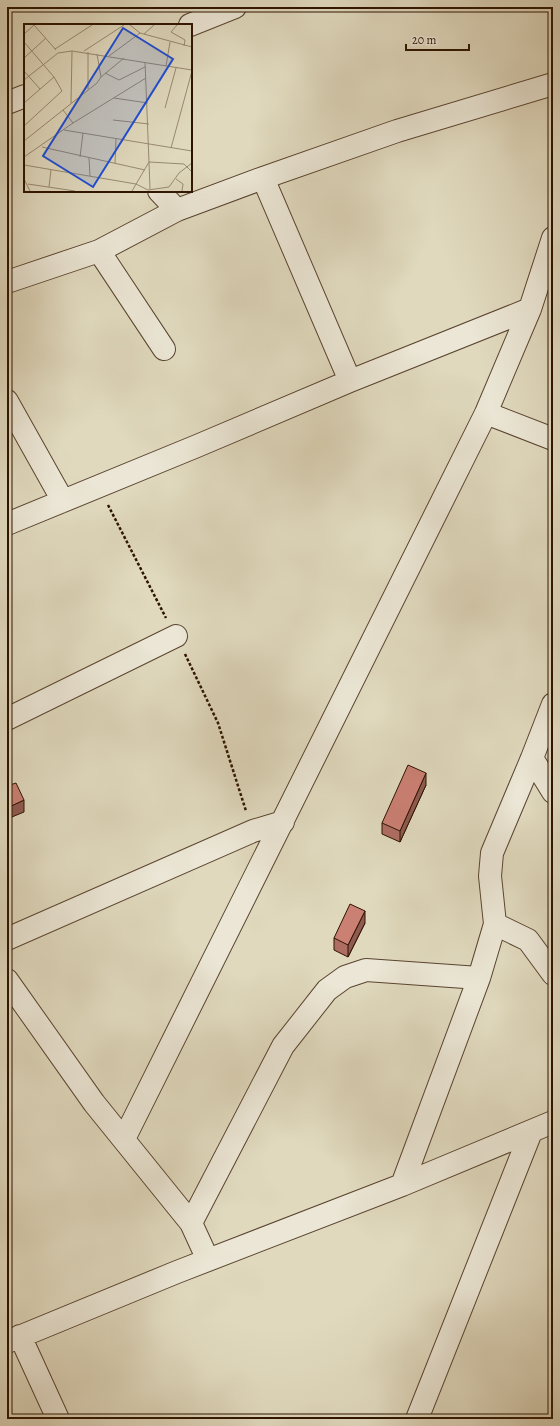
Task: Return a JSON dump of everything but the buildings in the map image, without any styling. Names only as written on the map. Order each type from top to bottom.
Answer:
[{"type":"street","points":[[192,24],[235,7]]},
{"type":"street","points":[[7,282],[99,251],[177,210],[264,178],[397,131],[553,84]]},
{"type":"street","points":[[7,104],[24,96]]},
{"type":"street","points":[[264,178],[350,381]]},
{"type":"street","points":[[161,192],[177,210]]},
{"type":"street","points":[[124,1139],[486,412],[530,308],[553,238]]},
{"type":"street","points":[[99,251],[164,348]]},
{"type":"street","points":[[7,524],[350,381],[530,308]]},
{"type":"street","points":[[7,402],[63,501]]},
{"type":"street","points":[[486,412],[553,439]]},
{"type":"street","points":[[7,719],[176,636]]},
{"type":"street","points":[[402,1185],[479,978],[494,924],[490,876],[492,853],[553,704]]},
{"type":"street","points":[[532,758],[553,792]]},
{"type":"street","points":[[7,939],[253,831],[283,822]]},
{"type":"street","points":[[494,924],[528,940],[553,974]]},
{"type":"street","points":[[191,1223],[283,1046],[327,990],[345,977],[366,970],[479,978]]},
{"type":"street","points":[[7,980],[94,1103],[191,1223],[208,1260]]},
{"type":"street","points":[[58,1419],[13,1339],[208,1260],[402,1185],[553,1122]]},
{"type":"street","points":[[417,1419],[531,1132]]}]
